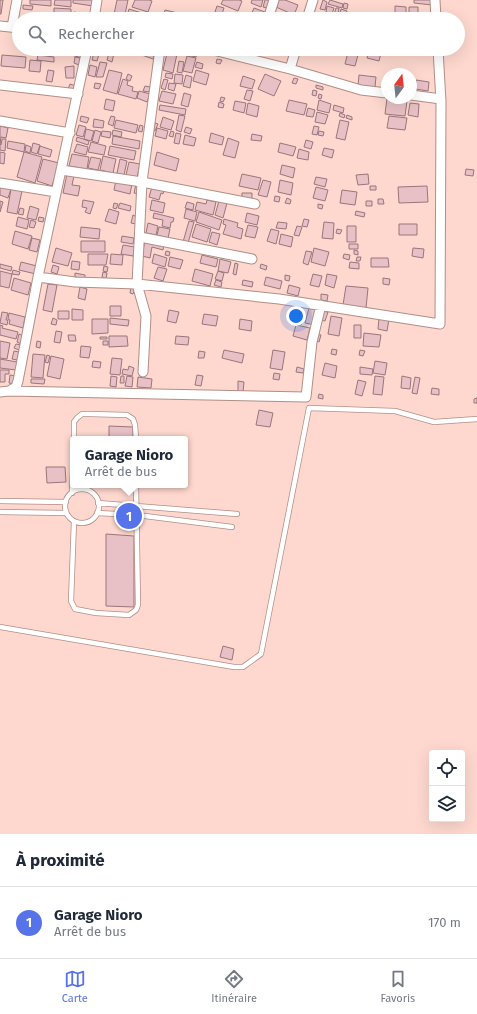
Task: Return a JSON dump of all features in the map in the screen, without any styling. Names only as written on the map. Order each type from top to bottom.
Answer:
[{"type":"street","points":[[17,0],[17,12]]},
{"type":"street","points":[[95,12],[97,0]]},
{"type":"street","points":[[270,12],[274,0]]},
{"type":"street","points":[[309,12],[313,0]]},
{"type":"street","points":[[434,0],[435,12]]},
{"type":"street","points":[[0,26],[12,27]]},
{"type":"street","points":[[5,391],[16,387],[18,381],[38,277],[86,56]]},
{"type":"street","points":[[143,372],[146,316],[137,284],[142,182],[159,56]]},
{"type":"street","points":[[237,56],[290,69],[361,90],[381,92]]},
{"type":"street","points":[[290,69],[294,56]]},
{"type":"street","points":[[38,277],[75,282],[137,284],[279,299],[440,324],[441,98],[438,56]]},
{"type":"street","points":[[0,84],[78,94]]},
{"type":"street","points":[[417,96],[441,98]]},
{"type":"street","points":[[0,121],[70,133]]},
{"type":"street","points":[[61,170],[142,182],[255,204]]},
{"type":"street","points":[[0,182],[56,192]]},
{"type":"street","points":[[140,237],[252,260]]},
{"type":"street","points":[[5,391],[306,397],[312,342],[321,305]]},
{"type":"lane","points":[[0,628],[234,667],[243,667],[261,654],[309,408],[395,411],[434,422],[477,419]]},
{"type":"lane","points":[[74,436],[74,422],[82,414],[90,414],[127,415],[133,419],[136,425],[136,436]]},
{"type":"lane","points":[[72,488],[72,493]]},
{"type":"lane","points":[[74,521],[71,601],[75,609],[96,613],[129,616],[136,610],[138,605],[136,488]]},
{"type":"lane","points":[[78,490],[88,491],[96,498],[98,503],[97,513],[90,521],[79,523],[70,518],[66,513],[66,502],[72,493],[78,490]]},
{"type":"lane","points":[[0,501],[66,502]]},
{"type":"lane","points":[[98,503],[237,514]]},
{"type":"lane","points":[[0,512],[66,513]]},
{"type":"lane","points":[[97,513],[136,515],[232,527]]},
{"type":"building","points":[[0,0],[3,0],[1,14],[0,14]]},
{"type":"building","points":[[30,0],[51,0],[51,6],[30,4]]},
{"type":"building","points":[[55,0],[71,0],[71,7],[54,5]]},
{"type":"building","points":[[73,0],[94,0],[93,6],[73,3]]},
{"type":"building","points":[[117,0],[128,0],[125,12],[114,12]]},
{"type":"building","points":[[135,0],[152,1],[148,12],[132,7]]},
{"type":"building","points":[[223,0],[242,1],[238,11],[221,4]]},
{"type":"building","points":[[252,0],[263,0],[261,7],[251,3]]},
{"type":"building","points":[[265,0],[269,0],[267,8],[263,7]]},
{"type":"building","points":[[279,0],[285,0],[298,5],[295,12],[287,12],[276,7]]},
{"type":"building","points":[[323,0],[327,2],[325,10],[320,9]]},
{"type":"building","points":[[330,0],[343,4],[342,8],[328,4]]},
{"type":"building","points":[[414,0],[432,0],[432,5],[414,3]]},
{"type":"building","points":[[344,3],[348,4],[347,9],[343,8]]},
{"type":"building","points":[[23,5],[33,6],[32,10],[23,9]]},
{"type":"building","points":[[217,6],[224,8],[223,12],[215,12]]},
{"type":"building","points":[[327,6],[334,8],[333,12],[326,12]]},
{"type":"building","points":[[395,6],[406,7],[406,12],[395,12]]},
{"type":"building","points":[[409,7],[418,7],[418,12],[409,12]]},
{"type":"building","points":[[54,8],[71,9],[71,12],[54,12]]},
{"type":"building","points":[[254,8],[265,12],[252,12]]},
{"type":"building","points":[[336,8],[339,8],[338,12],[335,12]]},
{"type":"building","points":[[129,9],[139,12],[128,12]]},
{"type":"building","points":[[341,9],[347,11],[347,12],[340,12]]},
{"type":"building","points":[[2,55],[26,57],[25,68],[1,66]]},
{"type":"building","points":[[38,56],[54,57],[54,62],[37,60]]},
{"type":"building","points":[[93,56],[98,56],[97,61],[92,60]]},
{"type":"building","points":[[108,56],[113,56],[112,62],[107,60]]},
{"type":"building","points":[[145,56],[154,56],[153,59]]},
{"type":"building","points":[[166,56],[177,56],[173,73],[163,70]]},
{"type":"building","points":[[187,56],[196,58],[192,73],[183,71]]},
{"type":"building","points":[[347,56],[358,56],[355,66],[345,64]]},
{"type":"building","points":[[368,56],[380,56],[379,61],[367,58]]},
{"type":"building","points":[[75,57],[80,58],[79,65],[74,63]]},
{"type":"building","points":[[217,59],[222,60],[220,64],[216,63]]},
{"type":"building","points":[[30,60],[41,61],[40,72],[29,71]]},
{"type":"building","points":[[179,61],[184,62],[182,73],[177,72]]},
{"type":"building","points":[[100,62],[107,63],[103,77],[96,77]]},
{"type":"building","points":[[197,62],[203,64],[202,69],[195,67]]},
{"type":"building","points":[[90,65],[97,67],[95,77],[88,75]]},
{"type":"building","points":[[74,66],[74,78],[66,78],[65,67]]},
{"type":"building","points":[[48,70],[54,71],[52,82],[46,81]]},
{"type":"building","points":[[109,70],[122,73],[117,94],[103,90]]},
{"type":"building","points":[[196,70],[209,74],[206,85],[193,81]]},
{"type":"building","points":[[166,73],[173,74],[172,79],[165,77]]},
{"type":"building","points":[[128,74],[132,76],[130,81],[126,79]]},
{"type":"building","points":[[175,74],[183,75],[182,84],[174,83]]},
{"type":"building","points":[[265,74],[281,81],[274,96],[258,89]]},
{"type":"building","points":[[186,75],[192,77],[190,88],[183,86]]},
{"type":"building","points":[[359,75],[376,77],[375,87],[358,86]]},
{"type":"building","points":[[243,76],[255,80],[252,89],[240,86]]},
{"type":"building","points":[[294,78],[298,79],[296,84],[292,83]]},
{"type":"building","points":[[123,79],[128,81],[127,85],[133,87],[132,91],[138,92],[136,99],[118,94]]},
{"type":"building","points":[[164,79],[168,80],[165,90],[161,88]]},
{"type":"building","points":[[417,80],[429,82],[428,91],[417,89]]},
{"type":"building","points":[[95,83],[101,84],[99,89],[94,88]]},
{"type":"building","points":[[169,83],[176,84],[174,91],[168,89]]},
{"type":"building","points":[[70,84],[76,86],[74,93],[68,89]]},
{"type":"building","points":[[316,85],[323,87],[323,90],[316,88]]},
{"type":"building","points":[[145,86],[150,87],[149,92],[143,91]]},
{"type":"building","points":[[247,90],[253,91],[250,101],[244,99]]},
{"type":"building","points":[[313,90],[317,91],[316,96],[312,95]]},
{"type":"building","points":[[139,91],[150,94],[147,102],[137,98]]},
{"type":"building","points":[[162,91],[176,94],[173,104],[159,101]]},
{"type":"building","points":[[184,93],[191,95],[188,107],[181,105]]},
{"type":"building","points":[[319,94],[322,95],[321,99],[318,98]]},
{"type":"building","points":[[221,97],[225,98],[223,102],[220,101]]},
{"type":"building","points":[[106,99],[115,101],[113,111],[104,109]]},
{"type":"building","points":[[289,100],[307,104],[304,115],[286,111]]},
{"type":"building","points":[[319,100],[331,104],[329,113],[317,110]]},
{"type":"building","points":[[235,101],[246,103],[244,113],[233,110]]},
{"type":"building","points":[[219,102],[224,104],[223,108],[218,107]]},
{"type":"building","points":[[248,103],[259,106],[257,117],[246,114]]},
{"type":"building","points":[[386,104],[407,104],[405,116],[385,114]]},
{"type":"building","points":[[410,104],[419,104],[418,117],[408,115]]},
{"type":"building","points":[[160,105],[186,109],[185,115],[159,110]]},
{"type":"building","points":[[334,105],[344,108],[343,113],[333,110]]},
{"type":"building","points":[[308,108],[315,110],[313,117],[306,116]]},
{"type":"building","points":[[317,112],[328,115],[325,124],[315,122]]},
{"type":"building","points":[[340,113],[345,115],[344,118],[339,116]]},
{"type":"building","points":[[179,115],[185,116],[181,132],[176,130]]},
{"type":"building","points":[[347,115],[352,117],[352,120],[346,118]]},
{"type":"building","points":[[81,116],[89,118],[87,123],[80,121]]},
{"type":"building","points":[[111,116],[115,117],[113,126],[108,124]]},
{"type":"building","points":[[389,116],[407,118],[405,130],[387,128]]},
{"type":"building","points":[[163,117],[174,121],[171,130],[160,127]]},
{"type":"building","points":[[94,119],[104,121],[103,128],[93,127]]},
{"type":"building","points":[[116,120],[138,125],[136,133],[114,128]]},
{"type":"building","points":[[340,120],[349,122],[345,140],[336,138]]},
{"type":"building","points":[[155,123],[158,124],[155,131],[153,130]]},
{"type":"building","points":[[79,125],[86,127],[83,137],[76,135]]},
{"type":"building","points":[[140,125],[143,126],[142,132],[138,131]]},
{"type":"building","points":[[0,126],[8,128],[6,138],[1,137],[0,144]]},
{"type":"building","points":[[314,126],[319,127],[317,135],[312,134]]},
{"type":"building","points":[[186,127],[192,129],[190,134],[184,132]]},
{"type":"building","points":[[157,128],[168,131],[166,139],[155,136]]},
{"type":"building","points":[[86,129],[94,131],[91,141],[84,139]]},
{"type":"building","points":[[95,130],[101,132],[98,143],[92,141]]},
{"type":"building","points":[[113,130],[122,132],[121,137],[112,135]]},
{"type":"building","points":[[102,131],[111,132],[110,138],[101,136]]},
{"type":"building","points":[[171,131],[174,132],[173,137],[169,136]]},
{"type":"building","points":[[319,131],[324,132],[323,136],[318,135]]},
{"type":"building","points":[[176,133],[181,134],[179,144],[174,143]]},
{"type":"building","points":[[211,133],[224,137],[222,145],[209,142]]},
{"type":"building","points":[[252,134],[262,136],[261,141],[251,140]]},
{"type":"building","points":[[185,135],[196,138],[194,146],[183,144]]},
{"type":"building","points":[[113,136],[140,141],[139,149],[112,144]]},
{"type":"building","points":[[77,137],[89,141],[88,145],[76,141]]},
{"type":"building","points":[[228,138],[239,142],[235,158],[223,155]]},
{"type":"building","points":[[2,139],[6,139],[5,151],[0,150]]},
{"type":"building","points":[[306,140],[313,142],[311,149],[304,147]]},
{"type":"building","points":[[8,141],[25,144],[24,152],[7,148]]},
{"type":"building","points":[[91,142],[106,146],[104,155],[88,152]]},
{"type":"building","points":[[33,143],[40,145],[37,154],[31,152]]},
{"type":"building","points":[[280,143],[296,147],[293,156],[278,152]]},
{"type":"building","points":[[77,144],[88,147],[86,155],[74,152]]},
{"type":"building","points":[[26,145],[31,147],[30,153],[25,151]]},
{"type":"building","points":[[40,146],[52,150],[50,157],[38,154]]},
{"type":"building","points":[[110,146],[136,151],[134,160],[108,155]]},
{"type":"building","points":[[324,148],[334,150],[332,158],[322,155]]},
{"type":"building","points":[[299,149],[309,152],[308,160],[297,158]]},
{"type":"building","points":[[0,152],[5,153],[4,164],[0,163]]},
{"type":"building","points":[[24,152],[42,157],[35,183],[17,177]]},
{"type":"building","points":[[157,152],[179,159],[176,171],[154,165]]},
{"type":"building","points":[[72,154],[89,157],[87,169],[69,166]]},
{"type":"building","points":[[103,156],[116,159],[113,173],[100,170]]},
{"type":"building","points":[[91,157],[101,159],[98,170],[88,168]]},
{"type":"building","points":[[43,159],[59,163],[52,186],[37,181]]},
{"type":"building","points":[[120,159],[127,161],[124,175],[117,173]]},
{"type":"building","points":[[129,162],[140,164],[137,178],[126,175]]},
{"type":"building","points":[[282,165],[295,168],[293,178],[280,174]]},
{"type":"building","points":[[466,169],[474,170],[473,176],[465,175]]},
{"type":"building","points":[[67,174],[74,176],[72,185],[80,186],[78,196],[63,193]]},
{"type":"building","points":[[242,174],[261,178],[258,190],[239,186]]},
{"type":"building","points":[[368,174],[369,184],[358,185],[356,175]]},
{"type":"building","points":[[316,177],[327,179],[325,187],[314,184]]},
{"type":"building","points":[[116,180],[132,184],[130,194],[114,190]]},
{"type":"building","points":[[263,180],[271,182],[267,197],[258,195]]},
{"type":"building","points":[[280,180],[293,183],[291,195],[278,192]]},
{"type":"building","points":[[136,184],[141,185],[139,194],[134,193]]},
{"type":"building","points":[[0,186],[11,189],[8,198],[0,195]]},
{"type":"building","points":[[370,186],[376,186],[376,190],[370,190]]},
{"type":"building","points":[[427,186],[428,202],[399,203],[398,187]]},
{"type":"building","points":[[152,187],[164,190],[163,194],[161,193],[159,200],[149,197]]},
{"type":"building","points":[[316,187],[328,190],[325,201],[313,198]]},
{"type":"building","points":[[11,189],[22,191],[17,214],[7,212]]},
{"type":"building","points":[[342,190],[357,192],[355,205],[340,203]]},
{"type":"building","points":[[242,193],[252,193],[252,200],[242,200]]},
{"type":"building","points":[[275,196],[280,197],[279,202],[274,201]]},
{"type":"building","points":[[287,198],[291,200],[290,204],[285,203]]},
{"type":"building","points":[[378,199],[383,199],[384,204],[378,204]]},
{"type":"building","points":[[83,200],[94,202],[90,214],[85,212],[87,208],[82,207]]},
{"type":"building","points":[[152,200],[165,203],[163,213],[150,210]]},
{"type":"building","points":[[207,200],[216,202],[213,215],[195,210],[197,202],[206,204]]},
{"type":"building","points":[[0,201],[3,202],[0,212]]},
{"type":"building","points":[[219,201],[227,203],[223,218],[215,215]]},
{"type":"building","points":[[366,201],[372,201],[372,206],[366,206]]},
{"type":"building","points":[[187,202],[194,204],[193,210],[185,208]]},
{"type":"building","points":[[114,203],[118,204],[116,209],[113,208]]},
{"type":"building","points":[[120,203],[131,206],[130,211],[118,208]]},
{"type":"building","points":[[318,204],[323,205],[322,209],[318,208]]},
{"type":"building","points":[[30,206],[39,209],[36,220],[27,218]]},
{"type":"building","points":[[20,208],[24,209],[23,215],[18,214]]},
{"type":"building","points":[[109,209],[119,212],[116,224],[105,221]]},
{"type":"building","points":[[186,209],[197,212],[195,221],[184,218]]},
{"type":"building","points":[[356,211],[365,213],[364,217],[355,215]]},
{"type":"building","points":[[199,212],[222,220],[219,230],[196,222]]},
{"type":"building","points":[[154,213],[174,218],[173,222],[171,222],[170,228],[162,226],[163,220],[153,218]]},
{"type":"building","points":[[247,213],[259,216],[257,225],[245,222]]},
{"type":"building","points":[[133,215],[137,217],[136,224],[131,223]]},
{"type":"building","points":[[18,217],[29,220],[27,229],[16,226]]},
{"type":"building","points":[[39,217],[44,218],[43,222],[38,221]]},
{"type":"building","points":[[224,219],[238,223],[237,227],[243,229],[241,239],[223,234],[226,225],[223,224]]},
{"type":"building","points":[[304,219],[309,220],[307,227],[302,226]]},
{"type":"building","points":[[31,220],[36,222],[34,228],[29,227]]},
{"type":"building","points":[[189,221],[194,222],[188,243],[183,242]]},
{"type":"building","points":[[278,222],[287,223],[286,229],[276,228]]},
{"type":"building","points":[[324,222],[334,223],[333,239],[322,238]]},
{"type":"building","points":[[148,223],[158,226],[156,235],[146,233]]},
{"type":"building","points":[[196,224],[211,229],[207,242],[192,237]]},
{"type":"building","points":[[399,224],[417,224],[417,235],[399,235]]},
{"type":"building","points":[[248,225],[258,227],[255,238],[245,236]]},
{"type":"building","points":[[297,226],[302,227],[299,236],[294,235]]},
{"type":"building","points":[[347,226],[356,226],[356,242],[347,242]]},
{"type":"building","points":[[81,227],[100,229],[99,239],[80,237]]},
{"type":"building","points":[[159,227],[170,229],[168,238],[157,235]]},
{"type":"building","points":[[271,229],[279,231],[276,244],[267,241]]},
{"type":"building","points":[[337,229],[342,230],[340,234],[336,233]]},
{"type":"building","points":[[15,231],[32,236],[28,249],[12,244]]},
{"type":"building","points":[[212,232],[220,234],[217,245],[209,242]]},
{"type":"building","points":[[281,234],[293,237],[291,247],[279,244]]},
{"type":"building","points":[[122,236],[134,238],[133,244],[121,242]]},
{"type":"building","points":[[32,238],[40,240],[37,252],[29,250]]},
{"type":"building","points":[[145,240],[164,244],[163,250],[152,247],[150,258],[142,256]]},
{"type":"building","points":[[81,241],[105,241],[105,252],[81,252]]},
{"type":"building","points":[[349,244],[358,244],[358,249],[349,249]]},
{"type":"building","points":[[123,245],[135,247],[133,256],[121,254]]},
{"type":"building","points":[[56,248],[72,253],[68,266],[52,262]]},
{"type":"building","points":[[314,248],[329,252],[325,266],[311,262]]},
{"type":"building","points":[[413,248],[424,249],[423,258],[412,256]]},
{"type":"building","points":[[354,250],[358,251],[358,255],[354,254]]},
{"type":"building","points":[[166,251],[170,252],[169,256],[165,255]]},
{"type":"building","points":[[306,251],[312,252],[308,265],[303,263]]},
{"type":"building","points":[[88,254],[108,254],[106,265],[88,265]]},
{"type":"building","points":[[111,254],[123,255],[122,265],[110,264]]},
{"type":"building","points":[[154,254],[167,258],[165,267],[152,263]]},
{"type":"building","points":[[344,254],[350,255],[349,260],[343,258]]},
{"type":"building","points":[[202,255],[218,259],[216,267],[200,263]]},
{"type":"building","points":[[170,257],[183,260],[180,269],[168,266]]},
{"type":"building","points":[[357,257],[361,257],[360,261],[356,261]]},
{"type":"building","points":[[371,258],[388,258],[389,267],[371,267]]},
{"type":"building","points":[[220,259],[231,262],[228,273],[218,271]]},
{"type":"building","points":[[72,261],[80,262],[79,270],[71,269]]},
{"type":"building","points":[[21,262],[37,266],[36,274],[19,270]]},
{"type":"building","points":[[350,262],[359,263],[359,269],[349,268]]},
{"type":"building","points":[[235,263],[238,264],[236,275],[233,274]]},
{"type":"building","points":[[0,264],[12,267],[11,271],[0,268]]},
{"type":"building","points":[[261,264],[267,266],[266,270],[260,268]]},
{"type":"building","points":[[53,265],[59,267],[57,274],[51,272]]},
{"type":"building","points":[[104,266],[108,267],[107,272],[103,271]]},
{"type":"building","points":[[158,267],[167,269],[163,281],[154,278]]},
{"type":"building","points":[[195,269],[213,274],[210,286],[192,281]]},
{"type":"building","points":[[13,270],[20,272],[19,275],[12,274]]},
{"type":"building","points":[[0,271],[12,274],[9,288],[0,286]]},
{"type":"building","points":[[218,271],[224,273],[222,281],[215,279]]},
{"type":"building","points":[[103,272],[107,273],[106,279],[102,277]]},
{"type":"building","points":[[75,273],[85,275],[85,279],[75,277]]},
{"type":"building","points":[[313,274],[322,276],[319,287],[310,285]]},
{"type":"building","points":[[327,274],[337,276],[334,288],[325,285]]},
{"type":"building","points":[[285,275],[290,276],[289,281],[285,280]]},
{"type":"building","points":[[266,277],[282,281],[280,289],[264,285]]},
{"type":"building","points":[[14,278],[31,283],[28,295],[11,290]]},
{"type":"building","points":[[383,278],[390,279],[389,285],[383,284]]},
{"type":"building","points":[[216,280],[222,282],[221,287],[214,285]]},
{"type":"building","points":[[243,280],[253,282],[252,287],[242,285]]},
{"type":"building","points":[[48,284],[57,285],[52,312],[43,310]]},
{"type":"building","points":[[289,285],[300,288],[298,296],[287,293]]},
{"type":"building","points":[[346,286],[368,288],[366,308],[343,305]]},
{"type":"building","points":[[80,287],[87,289],[85,300],[78,298]]},
{"type":"building","points":[[131,288],[135,289],[133,294],[130,293]]},
{"type":"building","points":[[321,294],[328,295],[327,301],[321,300]]},
{"type":"building","points":[[110,306],[121,306],[121,316],[110,316]]},
{"type":"building","points":[[309,308],[319,311],[315,325],[305,323]]},
{"type":"building","points":[[72,309],[83,310],[83,320],[72,320]]},
{"type":"building","points":[[169,310],[179,312],[176,323],[167,321]]},
{"type":"building","points":[[298,310],[304,312],[301,325],[295,323]]},
{"type":"building","points":[[58,311],[69,311],[69,319],[58,319]]},
{"type":"building","points":[[321,311],[328,312],[325,321],[319,320]]},
{"type":"building","points":[[2,312],[8,313],[6,320],[8,320],[7,325],[0,323]]},
{"type":"building","points":[[9,313],[25,317],[23,328],[9,324]]},
{"type":"building","points":[[204,314],[218,316],[216,326],[202,324]]},
{"type":"building","points":[[331,316],[342,318],[339,336],[328,334]]},
{"type":"building","points":[[53,318],[57,320],[56,325],[51,324]]},
{"type":"building","points":[[110,318],[129,320],[128,326],[110,324]]},
{"type":"building","points":[[379,318],[389,319],[387,331],[378,329]]},
{"type":"building","points":[[92,319],[108,319],[108,333],[92,334]]},
{"type":"building","points":[[240,319],[252,321],[251,331],[239,329]]},
{"type":"building","points":[[0,325],[3,326],[2,328],[18,332],[16,339],[0,335]]},
{"type":"building","points":[[296,325],[310,328],[307,340],[293,336]]},
{"type":"building","points":[[354,325],[361,325],[361,338],[354,338]]},
{"type":"building","points":[[56,331],[62,332],[60,343],[54,342]]},
{"type":"building","points":[[364,333],[381,335],[379,347],[363,346]]},
{"type":"building","points":[[19,334],[24,336],[21,344],[17,342]]},
{"type":"building","points":[[316,334],[321,335],[319,342],[314,340]]},
{"type":"building","points":[[68,335],[75,335],[76,341],[69,341]]},
{"type":"building","points":[[109,336],[127,336],[128,346],[109,347]]},
{"type":"building","points":[[176,336],[189,337],[188,345],[175,344]]},
{"type":"building","points":[[100,337],[107,337],[107,339],[100,339]]},
{"type":"building","points":[[0,341],[10,343],[7,359],[0,358]]},
{"type":"building","points":[[37,341],[41,342],[40,348],[36,347]]},
{"type":"building","points":[[103,341],[108,341],[108,345],[103,345]]},
{"type":"building","points":[[16,344],[21,345],[19,350],[14,348]]},
{"type":"building","points":[[81,346],[91,347],[89,358],[80,357]]},
{"type":"building","points":[[332,349],[337,350],[336,355],[331,354]]},
{"type":"building","points":[[224,350],[244,354],[242,363],[222,358]]},
{"type":"building","points":[[273,350],[285,352],[282,370],[270,368]]},
{"type":"building","points":[[360,350],[365,351],[363,356],[359,355]]},
{"type":"building","points":[[14,351],[19,352],[17,360],[12,359]]},
{"type":"building","points":[[199,351],[205,352],[204,358],[198,358]]},
{"type":"building","points":[[33,354],[45,355],[43,378],[31,377]]},
{"type":"building","points":[[47,355],[50,356],[48,363],[45,362]]},
{"type":"building","points":[[51,356],[64,359],[60,379],[47,376]]},
{"type":"building","points":[[112,358],[122,359],[120,375],[110,374]]},
{"type":"building","points":[[0,359],[17,362],[16,370],[0,368]]},
{"type":"building","points":[[93,361],[101,362],[100,368],[92,367]]},
{"type":"building","points":[[375,361],[387,363],[385,375],[373,373]]},
{"type":"building","points":[[325,363],[337,366],[335,378],[322,375]]},
{"type":"building","points":[[129,366],[134,368],[132,376],[122,374],[123,369],[128,370]]},
{"type":"building","points":[[297,367],[304,369],[303,373],[296,372]]},
{"type":"building","points":[[360,367],[373,369],[372,375],[360,374]]},
{"type":"building","points":[[0,370],[9,370],[9,374],[5,374],[5,382],[0,382]]},
{"type":"building","points":[[274,373],[280,374],[279,380],[273,379]]},
{"type":"building","points":[[10,375],[16,376],[15,384],[9,383]]},
{"type":"building","points":[[197,375],[203,376],[201,386],[195,385]]},
{"type":"building","points":[[111,376],[117,377],[116,387],[110,386]]},
{"type":"building","points":[[121,376],[124,376],[124,383],[120,383]]},
{"type":"building","points":[[127,376],[133,377],[132,387],[125,386]]},
{"type":"building","points":[[375,376],[384,377],[382,395],[373,394]]},
{"type":"building","points":[[402,376],[411,378],[410,389],[401,388]]},
{"type":"building","points":[[138,377],[152,379],[151,388],[137,387]]},
{"type":"building","points":[[415,377],[420,378],[417,394],[412,393]]},
{"type":"building","points":[[31,379],[45,379],[44,384],[31,383]]},
{"type":"building","points":[[358,380],[366,382],[362,396],[355,394]]},
{"type":"building","points":[[238,381],[244,382],[243,392],[238,392]]},
{"type":"building","points":[[432,388],[439,389],[439,395],[431,394]]},
{"type":"building","points":[[319,394],[323,395],[323,399],[318,398]]},
{"type":"building","points":[[477,398],[477,403],[474,403],[474,399]]},
{"type":"building","points":[[259,410],[273,413],[270,427],[256,425]]},
{"type":"building","points":[[109,426],[133,427],[133,436],[109,436]]},
{"type":"building","points":[[46,467],[65,467],[66,482],[47,483]]},
{"type":"building","points":[[106,534],[134,536],[134,607],[106,606]]},
{"type":"building","points":[[223,646],[234,649],[232,660],[220,657]]},
{"type":"place","name":"Garage Nioro","points":[[129,516]]}]
